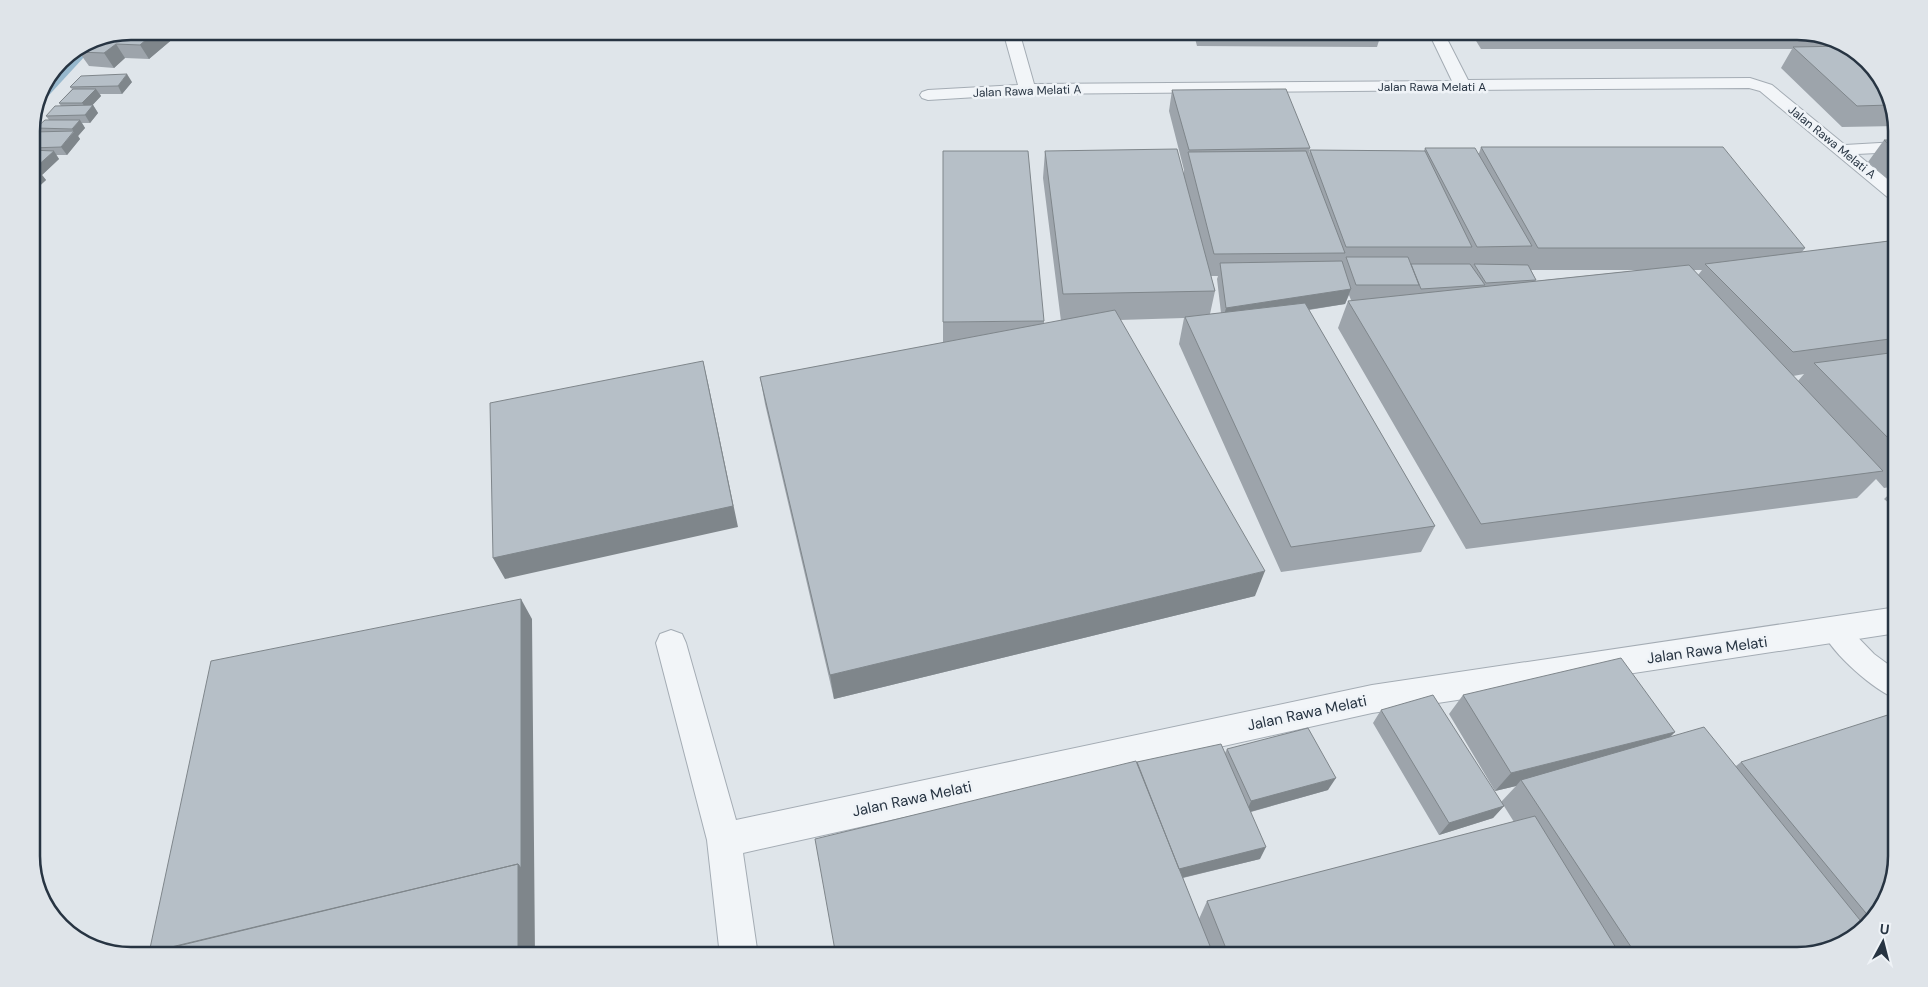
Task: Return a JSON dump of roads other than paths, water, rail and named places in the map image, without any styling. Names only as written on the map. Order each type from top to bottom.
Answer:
[{"type":"street","name":"Jalan Rawa Melati","points":[[724,840],[1372,699],[1836,631],[1888,622]]},
{"type":"street","points":[[671,643],[724,840],[738,947]]},
{"type":"lane","points":[[1013,40],[1027,89]]},
{"type":"lane","points":[[1440,40],[1463,87]]},
{"type":"lane","name":"Jalan Rawa Melati A","points":[[928,95],[1027,89],[1463,87],[1750,83],[1766,88],[1888,188]]},
{"type":"lane","points":[[1843,150],[1888,147]]},
{"type":"lane","points":[[1836,631],[1866,662],[1888,680]]},
{"type":"waterway","points":[[50,89],[84,53]]}]
